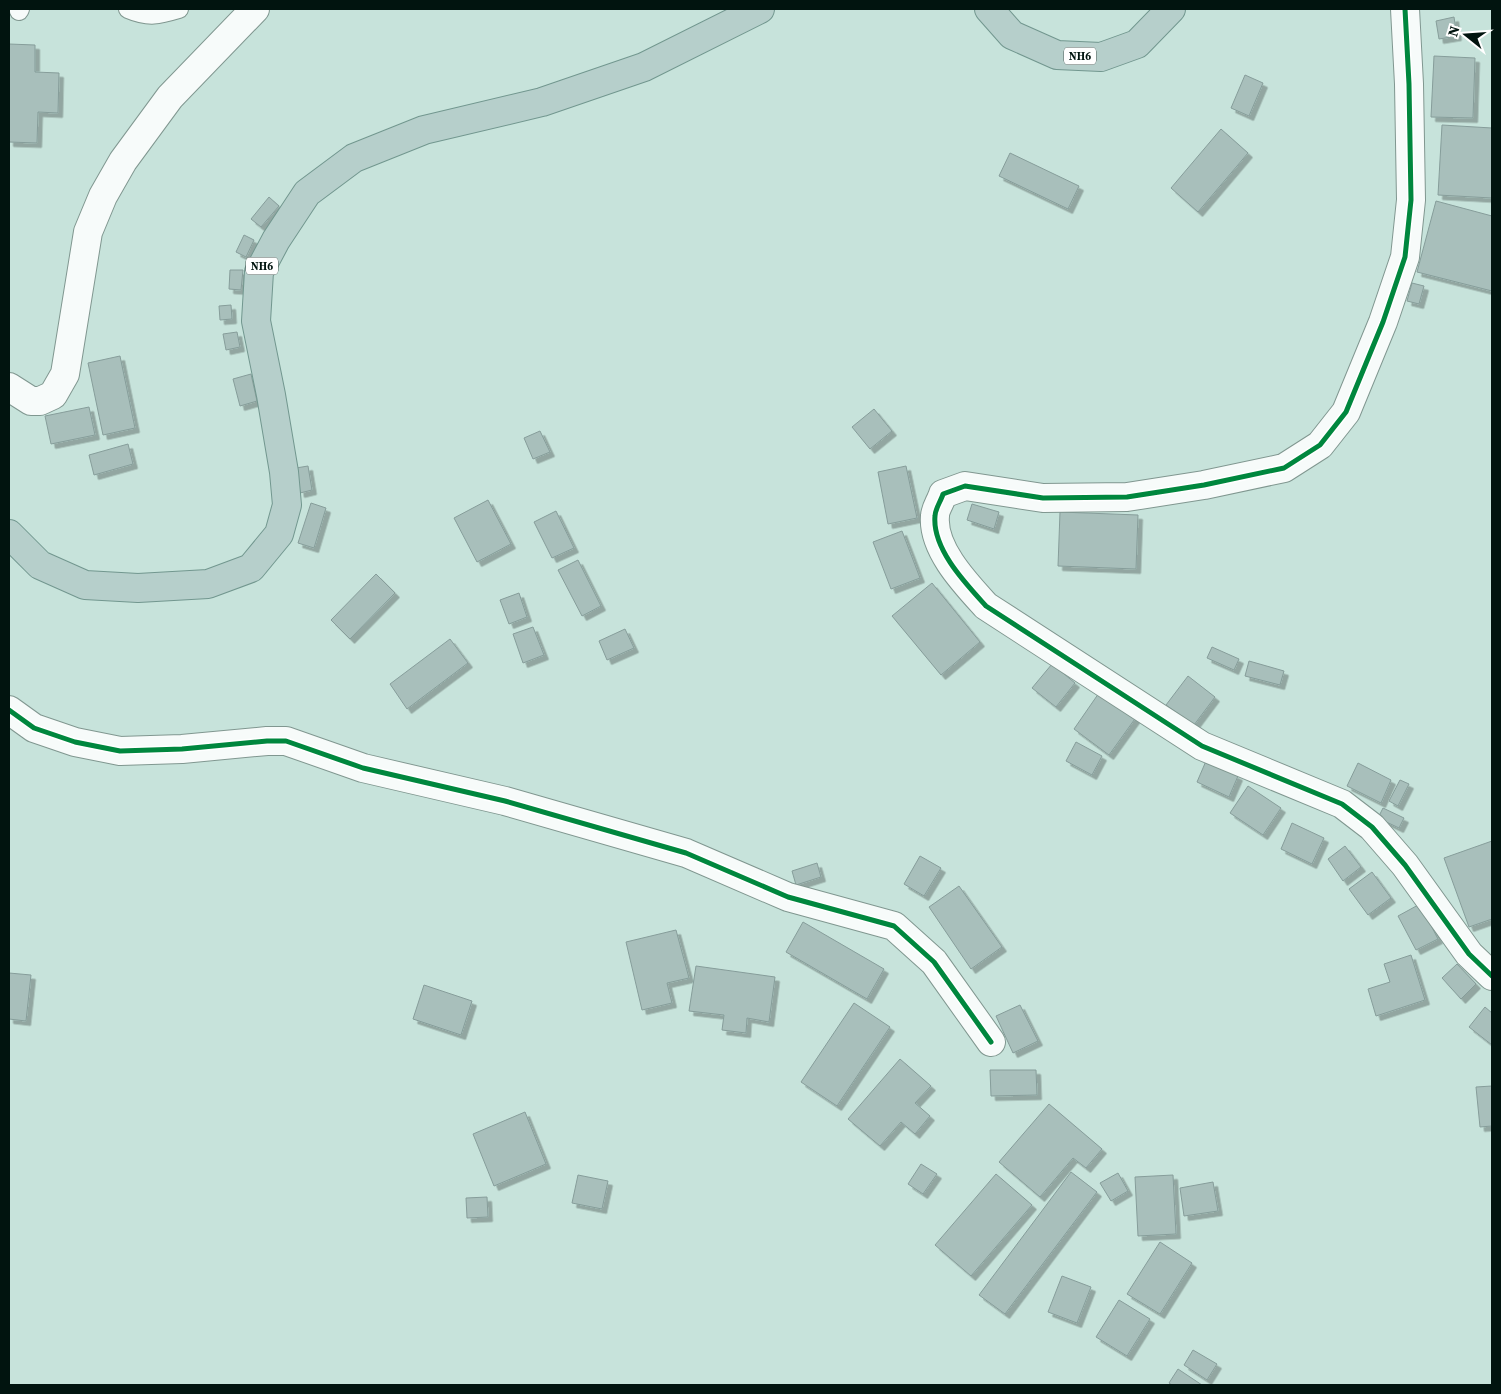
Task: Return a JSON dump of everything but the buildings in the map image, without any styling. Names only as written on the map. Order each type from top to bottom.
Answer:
[{"type":"highway","name":"NH6","points":[[9,534],[40,565],[85,585],[138,588],[208,584],[252,568],[279,534],[287,505],[284,472],[271,394],[256,322],[259,272],[276,240],[306,193],[354,158],[424,130],[542,102],[644,67],[760,9]]},
{"type":"highway","name":"NH6","points":[[989,9],[1012,35],[1057,55],[1101,57],[1138,44],[1171,9]]},
{"type":"street","points":[[9,387],[31,401],[40,401],[53,395],[65,374],[88,232],[103,196],[123,161],[170,97],[255,9]]},
{"type":"street","points":[[1405,9],[1409,84],[1411,200],[1405,257],[1383,322],[1346,412],[1320,444],[1284,468],[1127,497],[1043,498],[964,486],[944,494],[934,515],[936,537],[958,576],[986,606],[1202,746],[1342,804],[1372,827],[1404,864],[1469,954],[1492,976]]},
{"type":"street","points":[[9,710],[34,728],[75,742],[120,751],[286,740],[363,768],[505,801],[686,853],[788,897],[894,926],[934,962],[992,1042]]},
{"type":"lane","points":[[128,9],[139,14],[157,15],[179,9]]},
{"type":"cycle path","points":[[1405,9],[1409,84],[1411,200],[1405,257],[1383,322],[1346,412],[1320,445],[1284,468],[1204,485],[1127,497],[1043,498],[965,486],[943,494],[935,513],[936,528],[939,541],[952,565],[960,577],[986,606],[1202,746],[1342,804],[1372,827],[1405,865],[1469,954],[1492,976]]},
{"type":"cycle path","points":[[9,710],[34,728],[75,742],[120,751],[182,749],[286,741],[363,768],[505,801],[686,853],[788,897],[894,926],[934,962],[991,1042]]}]
